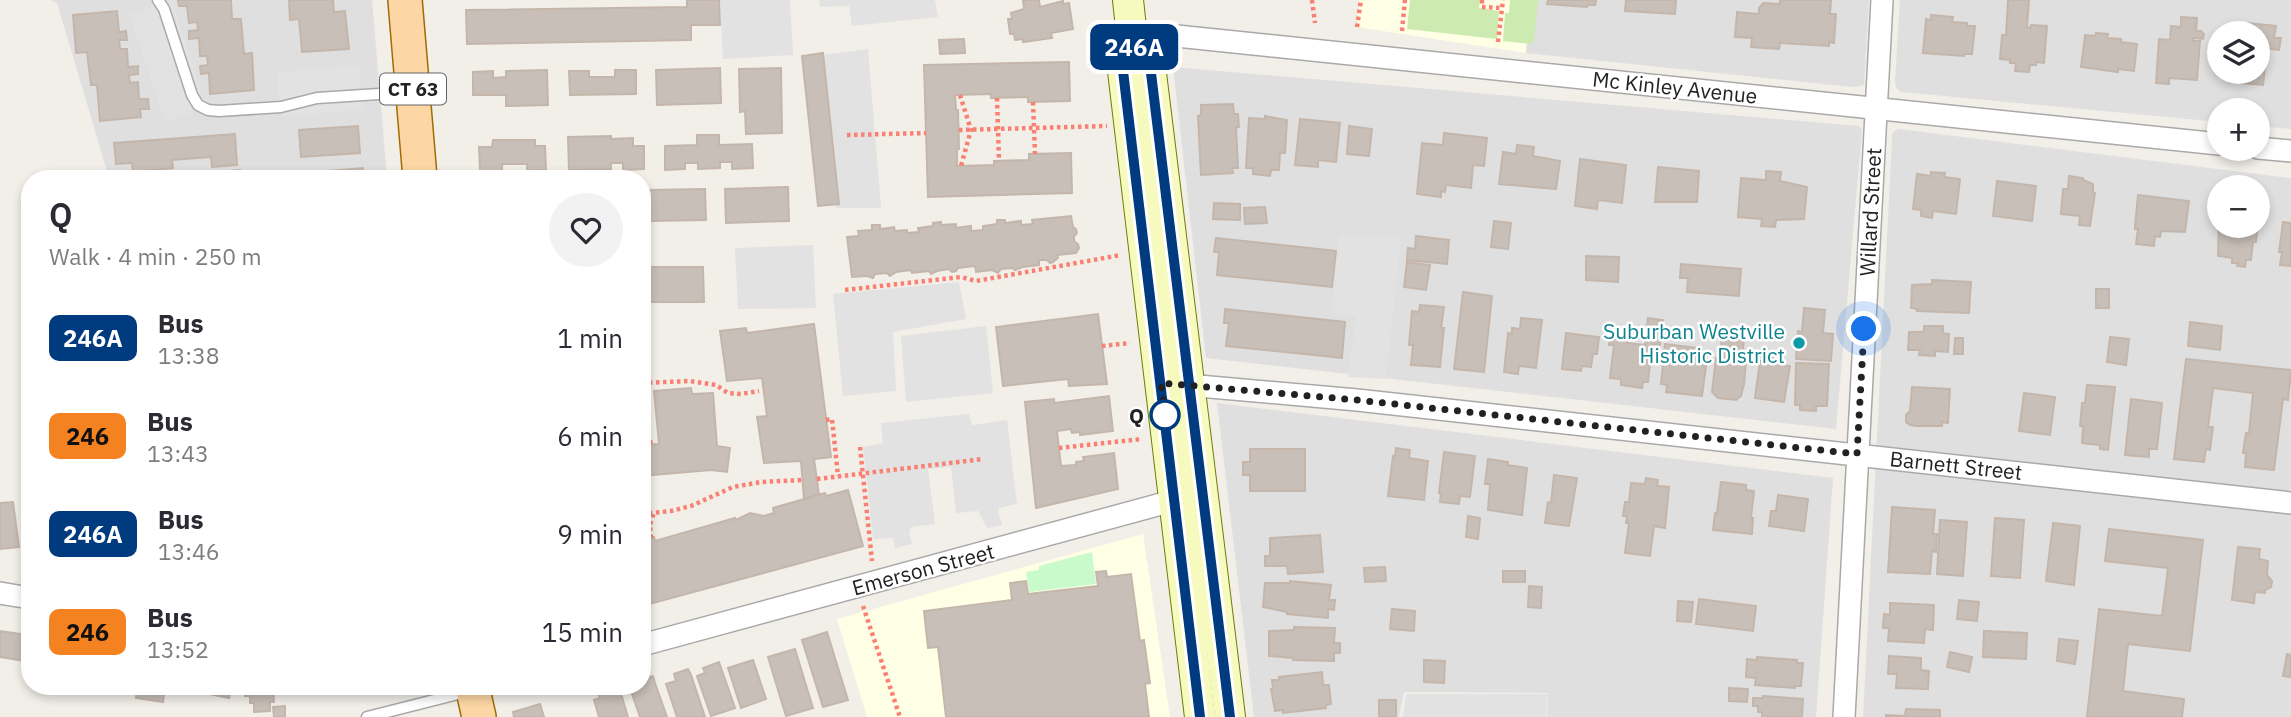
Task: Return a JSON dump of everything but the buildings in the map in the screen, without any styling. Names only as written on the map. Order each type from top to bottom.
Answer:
[{"type":"main road","name":"CT 63","points":[[405,0],[419,170]]},
{"type":"main road","points":[[1128,0],[1133,46],[1123,71],[1175,384],[1189,496],[1230,717]]},
{"type":"main road","points":[[1189,496],[1200,717]]},
{"type":"street","name":"Willard Street","points":[[1844,717],[1882,0]]},
{"type":"street","name":"Mc Kinley Avenue","points":[[1133,46],[1167,36],[2207,143]]},
{"type":"street","points":[[2270,149],[2291,152]]},
{"type":"street","name":"Barnett Street","points":[[1175,384],[1384,403],[2291,503]]},
{"type":"street","name":"Emerson Street","points":[[651,643],[1189,496]]},
{"type":"street","points":[[0,593],[21,596]]},
{"type":"lane","points":[[158,0],[164,9],[192,95],[198,105],[208,110],[247,110],[281,107],[317,98],[413,92]]},
{"type":"lane","points":[[367,717],[478,695]]},
{"type":"path","points":[[1312,0],[1315,23]]},
{"type":"path","points":[[1357,27],[1361,0]]},
{"type":"path","points":[[1402,31],[1405,0]]},
{"type":"path","points":[[1482,0],[1482,7],[1502,9]]},
{"type":"path","points":[[1498,42],[1503,0]]},
{"type":"path","points":[[960,94],[971,130],[961,166]]},
{"type":"path","points":[[997,98],[999,160]]},
{"type":"path","points":[[1033,102],[1035,154]]},
{"type":"path","points":[[959,130],[1108,126]]},
{"type":"path","points":[[847,135],[926,132]]},
{"type":"path","points":[[845,290],[961,277],[976,281],[1122,255]]},
{"type":"path","points":[[1102,346],[1131,343]]},
{"type":"path","points":[[651,383],[690,381],[716,385],[728,393],[759,391]]},
{"type":"path","points":[[826,420],[832,419],[838,476]]},
{"type":"path","points":[[1059,448],[1144,439]]},
{"type":"path","points":[[651,442],[656,442]]},
{"type":"path","points":[[860,447],[872,563]]},
{"type":"path","points":[[817,479],[983,459]]},
{"type":"path","points":[[651,512],[691,506],[733,487],[761,482],[802,480]]},
{"type":"path","points":[[651,522],[654,512]]},
{"type":"path","points":[[863,605],[900,717]]},
{"type":"shaded area","points":[[50,0],[372,0],[386,170],[107,170],[57,3]]},
{"type":"shaded area","points":[[172,0],[201,90],[191,113],[165,122],[130,15]]},
{"type":"shaded area","points":[[720,0],[790,0],[793,55],[723,59]]},
{"type":"shaded area","points":[[819,0],[935,0],[938,17],[852,26],[849,6],[820,7]]},
{"type":"shaded area","points":[[1360,0],[1529,0],[1526,53],[1357,27]]},
{"type":"shaded area","points":[[1529,0],[1869,0],[1864,85],[1852,87],[1526,53]]},
{"type":"shaded area","points":[[1900,0],[2291,0],[2291,129],[2270,127],[2270,98],[2207,98],[2207,121],[1901,92],[1896,88]]},
{"type":"shaded area","points":[[868,49],[881,208],[836,208],[821,55]]},
{"type":"shaded area","points":[[359,65],[363,109],[281,117],[277,73]]},
{"type":"shaded area","points":[[1173,67],[1859,126],[1862,130],[1836,429],[1206,358]]},
{"type":"shaded area","points":[[1899,129],[2267,175],[2207,175],[2207,238],[2270,238],[2270,175],[2291,178],[2291,717],[1863,717],[1893,132]]},
{"type":"shaded area","points":[[1339,235],[1401,239],[1386,379],[1348,377],[1356,316],[1331,313]]},
{"type":"shaded area","points":[[813,245],[816,308],[738,309],[735,248]]},
{"type":"shaded area","points":[[959,282],[966,319],[893,332],[896,391],[843,396],[833,294]]},
{"type":"shaded area","points":[[986,326],[993,393],[906,402],[901,336]]},
{"type":"shaded area","points":[[1217,403],[1833,478],[1816,717],[1547,717],[1548,693],[1404,692],[1399,717],[1254,717]]},
{"type":"shaded area","points":[[969,414],[972,425],[1007,420],[1017,504],[999,508],[1002,525],[987,528],[978,511],[956,513],[951,467],[928,469],[935,524],[911,527],[909,533],[912,544],[895,548],[893,538],[873,539],[863,447],[883,443],[881,423]]},
{"type":"shaded area","points":[[1143,534],[1170,717],[867,717],[837,619]]},
{"type":"shaded area","points":[[1406,694],[1548,694],[1546,717],[1403,717]]},
{"type":"green space","points":[[1410,0],[1480,0],[1479,8],[1499,11],[1497,39],[1407,29]]},
{"type":"green space","points":[[1510,0],[1538,0],[1532,44],[1503,41],[1505,13],[1509,13]]},
{"type":"green space","points":[[1092,552],[1096,584],[1029,592],[1026,572]]},
{"type":"bus line","name":"246A","points":[[1200,717],[1123,71],[1133,46],[1150,65],[1230,717]]},
{"type":"place","name":"Suburban Westville Historic District","points":[[1799,343]]},
{"type":"place","name":"Q","points":[[1165,415]]},
{"type":"route","points":[[1165,415],[1166,420],[1161,383],[1357,400],[1857,454],[1864,329]]}]
